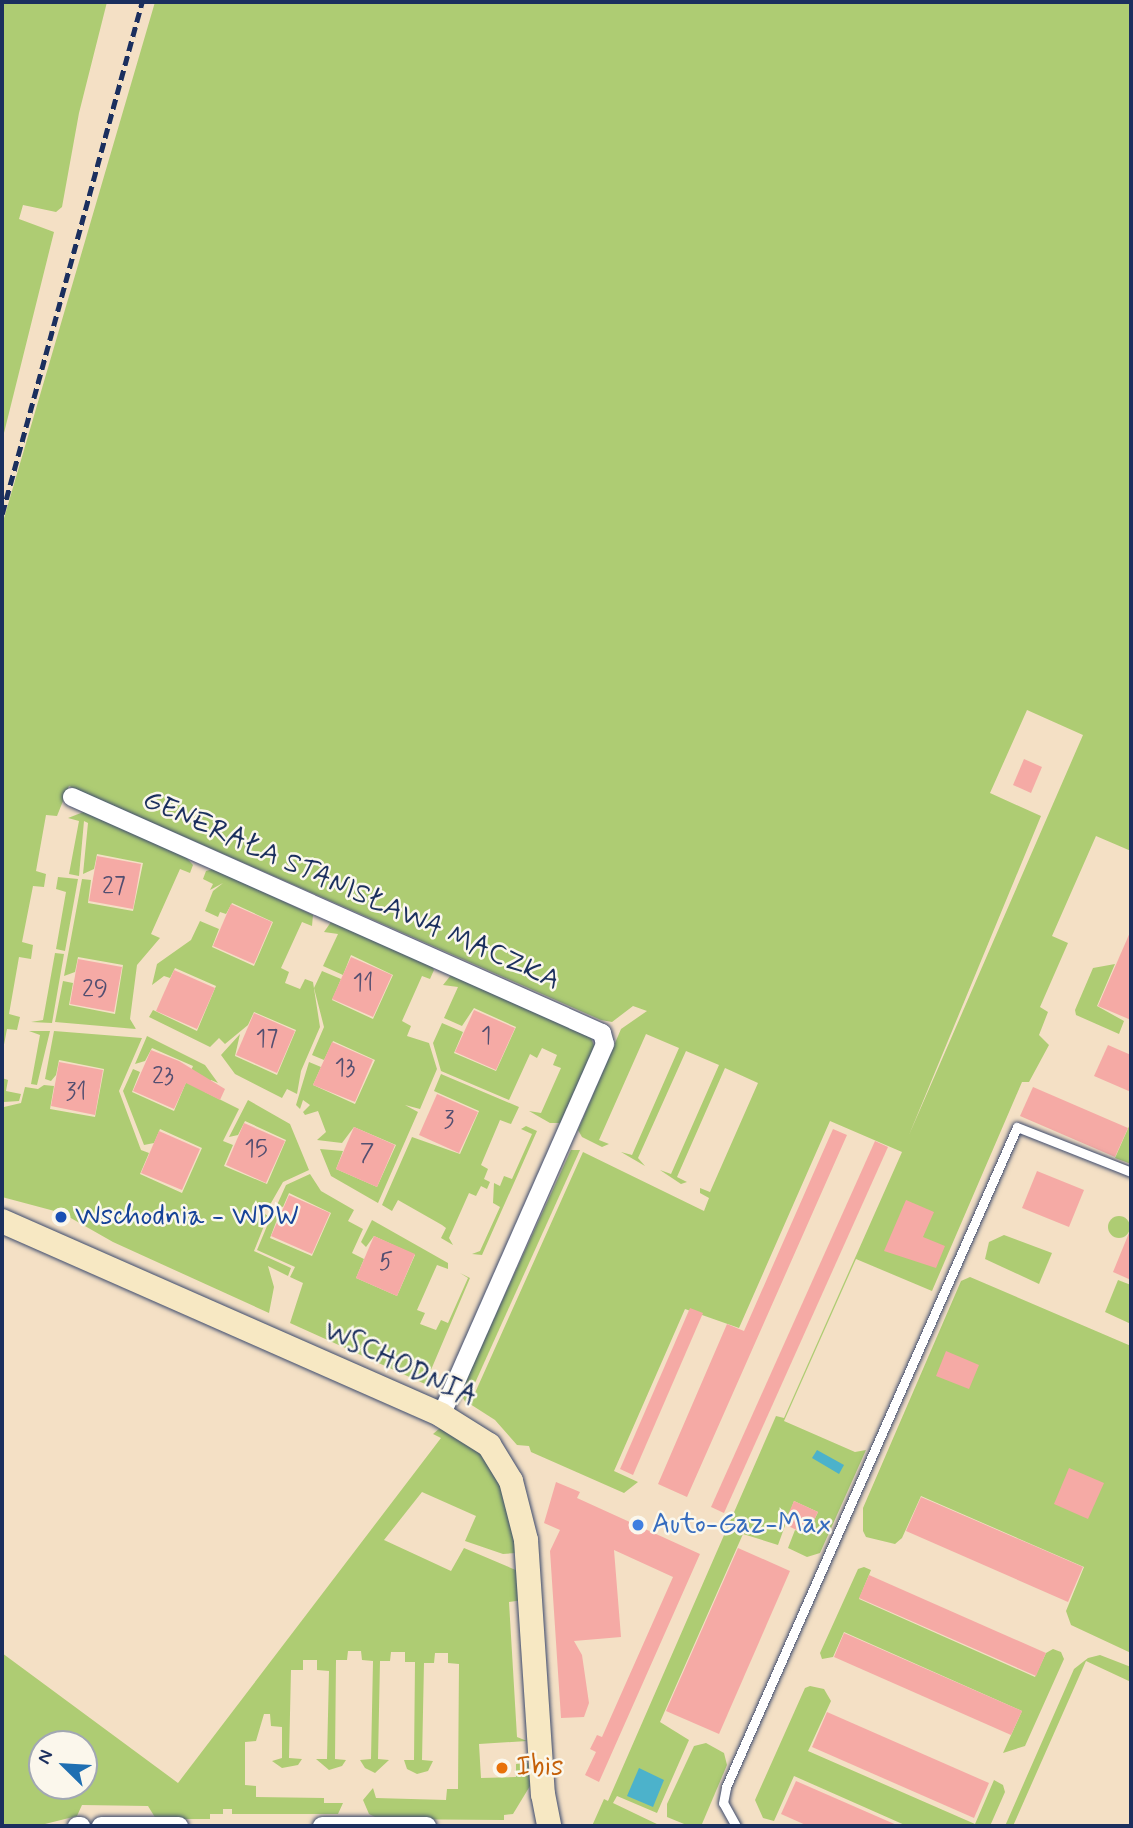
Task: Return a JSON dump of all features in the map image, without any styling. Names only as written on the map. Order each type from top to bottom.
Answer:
[{"type":"street","name":"GENERAŁA STANISŁAWA MACZKA","points":[[72,797],[597,1028],[605,1038],[441,1415]]},
{"type":"street","name":"WSCHODNIA","points":[[2,1221],[441,1415],[478,1435],[496,1453],[520,1509],[529,1562],[545,1826]]},
{"type":"street","points":[[102,1826],[179,1826]]},
{"type":"street","points":[[322,1826],[427,1826]]},
{"type":"lane","points":[[736,1826],[723,1803],[726,1787],[1017,1127],[1131,1172]]},
{"type":"green space","points":[[2,2],[107,2],[79,113],[62,207],[56,212],[23,205],[19,219],[54,232],[2,441]]},
{"type":"green space","points":[[155,2],[1131,2],[1131,851],[1096,836],[1052,936],[1068,943],[1040,1007],[1048,1012],[1039,1035],[1049,1045],[1029,1082],[1022,1082],[932,1291],[856,1259],[784,1421],[855,1452],[866,1450],[820,1553],[807,1557],[788,1548],[795,1530],[807,1535],[818,1512],[794,1501],[778,1545],[743,1534],[660,1722],[689,1740],[657,1813],[617,1796],[613,1803],[661,1826],[592,1826],[604,1799],[608,1801],[776,1416],[784,1418],[902,1152],[830,1121],[739,1328],[685,1309],[614,1471],[638,1482],[624,1493],[531,1452],[529,1446],[517,1445],[495,1420],[470,1404],[583,1152],[704,1211],[709,1198],[700,1193],[700,1188],[710,1192],[758,1083],[725,1068],[677,1177],[687,1182],[681,1184],[660,1170],[671,1174],[719,1065],[686,1051],[638,1158],[645,1166],[621,1152],[632,1155],[679,1048],[646,1034],[599,1140],[609,1144],[602,1147],[582,1137],[578,1130],[621,1029],[647,1011],[633,1006],[612,1022],[601,1020],[69,786],[57,816],[46,815],[36,871],[46,874],[44,887],[33,886],[22,942],[33,945],[31,959],[19,957],[9,1014],[20,1017],[17,1030],[7,1029],[2,1055],[2,525]],"holes":[[[1027,710],[1083,735],[909,1135],[1041,816],[990,793]]]},
{"type":"green space","points":[[86,811],[184,855],[193,865],[190,873],[180,869],[151,934],[160,938],[137,965],[130,1019],[136,1029],[55,1022],[63,981],[73,983],[69,1005],[115,1014],[123,965],[78,957],[75,972],[64,976],[82,879],[91,880],[88,903],[133,911],[143,863],[97,854],[94,869],[83,874],[88,823],[84,821],[79,876],[69,874],[79,821],[68,818]]},
{"type":"green space","points":[[213,869],[313,915],[312,926],[302,922],[281,968],[289,972],[285,983],[300,989],[305,979],[313,982],[320,1027],[301,1071],[297,1094],[287,1089],[282,1098],[235,1074],[221,1055],[240,1034],[235,1056],[277,1075],[296,1030],[254,1012],[248,1025],[225,1044],[219,1038],[210,1047],[149,1017],[153,1010],[197,1031],[216,986],[175,968],[170,978],[164,976],[152,985],[157,964],[191,940],[200,921],[219,929],[212,947],[254,966],[273,922],[232,903],[226,914],[220,912],[218,917],[205,911],[213,891],[223,883],[210,890],[213,884],[203,879],[206,871]]},
{"type":"green space","points":[[58,877],[78,879],[65,951],[56,949],[66,892],[56,889]]},
{"type":"green space","points":[[331,922],[431,964],[434,970],[430,979],[422,976],[402,1021],[411,1026],[407,1036],[429,1043],[437,1069],[420,1109],[405,1105],[418,1112],[378,1203],[331,1176],[320,1149],[343,1151],[336,1169],[377,1187],[396,1145],[354,1127],[342,1143],[317,1140],[326,1132],[318,1111],[305,1115],[303,1112],[310,1105],[303,1100],[300,1109],[296,1105],[309,1062],[321,1067],[313,1085],[355,1104],[375,1060],[333,1041],[324,1060],[312,1055],[324,1027],[314,988],[322,971],[341,979],[332,1000],[373,1019],[393,975],[351,955],[343,975],[323,966],[338,934],[324,932]]},
{"type":"green space","points":[[55,953],[64,954],[52,1023],[31,1022],[43,1020]]},
{"type":"green space","points":[[1115,964],[1097,1006],[1124,1021],[1119,1034],[1076,1015],[1075,1010],[1093,968]]},
{"type":"green space","points":[[451,975],[589,1033],[595,1048],[560,1123],[550,1123],[529,1111],[541,1113],[561,1068],[553,1065],[557,1055],[542,1048],[537,1058],[530,1054],[509,1100],[441,1071],[433,1043],[442,1023],[463,1032],[454,1053],[496,1071],[516,1027],[474,1008],[462,1026],[444,1018],[458,987],[443,985]]},
{"type":"green space","points":[[29,1031],[50,1031],[37,1085],[31,1084],[40,1035]]},
{"type":"green space","points":[[54,1031],[142,1038],[119,1091],[141,1150],[149,1153],[140,1174],[182,1193],[202,1148],[160,1129],[154,1143],[144,1145],[123,1091],[133,1069],[140,1072],[132,1092],[174,1111],[193,1066],[152,1048],[145,1061],[135,1064],[147,1036],[205,1065],[218,1083],[211,1080],[205,1092],[239,1109],[223,1141],[233,1145],[224,1166],[267,1184],[286,1140],[245,1121],[238,1135],[229,1137],[248,1100],[290,1124],[309,1170],[283,1182],[267,1210],[255,1208],[268,1216],[254,1251],[291,1268],[288,1276],[268,1266],[274,1287],[269,1313],[113,1242],[62,1213],[2,1197],[2,1078],[8,1080],[6,1091],[21,1094],[19,1101],[4,1102],[4,1107],[21,1103],[25,1087],[38,1089],[44,1085],[54,1086],[50,1109],[95,1117],[104,1069],[59,1060],[56,1075],[51,1081],[45,1079]]},
{"type":"green space","points":[[441,1074],[519,1107],[511,1124],[500,1120],[481,1165],[488,1169],[484,1179],[490,1182],[487,1189],[481,1186],[476,1196],[469,1193],[449,1238],[453,1245],[441,1238],[446,1228],[398,1200],[392,1211],[382,1205],[412,1137],[460,1154],[479,1111],[434,1091]]},
{"type":"green space","points":[[1131,1124],[1131,1164],[1115,1158]]},
{"type":"green space","points":[[526,1126],[537,1131],[482,1255],[472,1254],[480,1251],[500,1207],[493,1203],[494,1183],[500,1186],[504,1176],[512,1179],[532,1134],[521,1129]]},
{"type":"green space","points":[[571,1150],[580,1150],[466,1403],[460,1393]]},
{"type":"green space","points":[[310,1174],[321,1191],[354,1210],[348,1221],[363,1229],[352,1253],[364,1259],[356,1278],[397,1296],[415,1255],[374,1236],[366,1247],[361,1242],[372,1220],[448,1263],[448,1269],[437,1265],[417,1310],[425,1313],[420,1324],[436,1330],[441,1320],[448,1323],[468,1278],[460,1273],[470,1278],[425,1384],[290,1323],[303,1283],[290,1277],[295,1267],[257,1250],[272,1214],[278,1217],[270,1238],[312,1256],[331,1213],[289,1193],[283,1207],[277,1205],[286,1185]]},
{"type":"green space","points":[[1119,1216],[1127,1219],[1130,1227],[1127,1235],[1119,1238],[1111,1235],[1108,1227],[1111,1219]]},
{"type":"green space","points":[[1004,1235],[1052,1253],[1039,1284],[985,1259],[989,1242]]},
{"type":"green space","points":[[970,1277],[1131,1346],[1131,1653],[1071,1625],[1066,1611],[1084,1567],[921,1496],[902,1538],[895,1544],[866,1537],[863,1531],[863,1508],[961,1281]]},
{"type":"green space","points":[[1118,1280],[1131,1285],[1131,1324],[1105,1312]]},
{"type":"green space","points":[[440,1428],[474,1442],[507,1497],[516,1553],[503,1554],[465,1541],[476,1516],[422,1492],[384,1540],[451,1571],[464,1548],[518,1571],[523,1600],[509,1602],[517,1737],[527,1741],[479,1744],[481,1778],[516,1777],[516,1764],[528,1763],[530,1786],[513,1814],[504,1815],[504,1820],[379,1819],[369,1814],[363,1800],[373,1788],[376,1798],[446,1800],[447,1789],[458,1789],[459,1664],[448,1663],[448,1653],[435,1653],[434,1663],[424,1663],[422,1760],[433,1761],[428,1771],[417,1774],[407,1769],[404,1760],[414,1760],[415,1662],[405,1662],[405,1652],[391,1652],[390,1661],[380,1661],[378,1759],[389,1760],[375,1773],[365,1768],[360,1760],[371,1759],[373,1661],[362,1660],[361,1651],[348,1651],[347,1660],[336,1660],[335,1759],[346,1760],[342,1766],[329,1770],[316,1759],[327,1759],[329,1671],[317,1670],[317,1660],[303,1660],[303,1670],[291,1670],[289,1758],[302,1759],[298,1765],[282,1768],[272,1761],[282,1758],[282,1727],[271,1726],[270,1714],[264,1714],[256,1741],[245,1742],[245,1785],[256,1786],[256,1797],[324,1798],[324,1803],[343,1803],[338,1814],[232,1814],[232,1809],[223,1809],[223,1814],[210,1814],[210,1819],[156,1819],[148,1806],[82,1805],[77,1816],[37,1826],[2,1826],[2,1653],[178,1783],[441,1438],[433,1434]]},
{"type":"green space","points":[[864,1567],[871,1570],[859,1599],[1035,1677],[1046,1653],[1053,1649],[1061,1652],[1064,1659],[1025,1746],[1003,1753],[1022,1711],[844,1632],[833,1657],[822,1659],[820,1653],[858,1569]]},
{"type":"green space","points":[[1100,1655],[1131,1667],[1131,1682],[1086,1661],[1013,1826],[1005,1826],[1074,1669],[1088,1658]]},
{"type":"green space","points":[[810,1686],[824,1689],[831,1701],[808,1751],[975,1824],[994,1780],[1003,1785],[1005,1792],[990,1826],[907,1826],[794,1776],[774,1821],[763,1818],[755,1800],[805,1688]]},
{"type":"green space","points":[[706,1743],[724,1753],[727,1765],[702,1824],[689,1826],[667,1817],[667,1804],[694,1746]]},
{"type":"water","points":[[817,1450],[844,1465],[839,1474],[812,1458]]},
{"type":"water","points":[[639,1768],[664,1780],[653,1807],[627,1796]]},
{"type":"building","points":[[1024,759],[1042,767],[1031,793],[1013,785]]},
{"type":"building","points":[[97,856],[141,864],[133,909],[89,901]]},
{"type":"building","points":[[231,904],[272,922],[254,964],[213,946]]},
{"type":"building","points":[[1131,930],[1131,1020],[1098,1006]]},
{"type":"building","points":[[351,957],[392,975],[373,1017],[332,999]]},
{"type":"building","points":[[78,959],[122,967],[114,1012],[70,1004]]},
{"type":"building","points":[[174,970],[215,988],[197,1029],[156,1011]]},
{"type":"building","points":[[474,1010],[515,1028],[496,1070],[455,1052]]},
{"type":"building","points":[[254,1013],[295,1031],[277,1073],[236,1055]]},
{"type":"building","points":[[332,1042],[373,1060],[355,1102],[313,1085]]},
{"type":"building","points":[[1108,1045],[1131,1055],[1131,1092],[1094,1076]]},
{"type":"building","points":[[151,1050],[179,1061],[225,1089],[220,1100],[186,1083],[174,1109],[133,1091]]},
{"type":"building","points":[[59,1062],[103,1070],[95,1115],[51,1106]]},
{"type":"building","points":[[1033,1087],[1128,1128],[1115,1157],[1020,1116]]},
{"type":"building","points":[[437,1094],[478,1112],[459,1153],[419,1135]]},
{"type":"building","points":[[244,1123],[285,1141],[266,1183],[226,1165]]},
{"type":"building","points":[[354,1127],[395,1145],[377,1187],[336,1169]]},
{"type":"building","points":[[833,1129],[847,1135],[687,1497],[658,1484],[727,1324],[744,1331]]},
{"type":"building","points":[[159,1131],[200,1149],[182,1190],[141,1173]]},
{"type":"building","points":[[875,1141],[888,1147],[724,1513],[711,1507]]},
{"type":"building","points":[[1037,1171],[1084,1190],[1069,1227],[1022,1208]]},
{"type":"building","points":[[289,1195],[330,1213],[312,1254],[271,1236]]},
{"type":"building","points":[[906,1200],[934,1212],[923,1237],[945,1246],[936,1268],[884,1251]]},
{"type":"building","points":[[1131,1228],[1131,1280],[1113,1272]]},
{"type":"building","points":[[374,1236],[415,1254],[397,1296],[356,1278]]},
{"type":"building","points":[[690,1308],[703,1313],[633,1475],[620,1469]]},
{"type":"building","points":[[946,1351],[979,1365],[969,1389],[936,1376]]},
{"type":"building","points":[[1069,1468],[1104,1483],[1088,1519],[1054,1504]]},
{"type":"building","points":[[556,1482],[580,1492],[577,1498],[700,1554],[599,1782],[585,1775],[596,1752],[590,1749],[597,1735],[602,1737],[673,1577],[614,1550],[621,1637],[574,1641],[582,1655],[589,1703],[584,1717],[561,1718],[550,1551],[560,1530],[544,1523]]},
{"type":"building","points":[[921,1497],[1083,1567],[1068,1602],[906,1531]]},
{"type":"building","points":[[794,1501],[818,1512],[807,1535],[784,1524]]},
{"type":"building","points":[[738,1548],[790,1571],[719,1734],[666,1711]]},
{"type":"building","points":[[869,1575],[1046,1653],[1036,1676],[859,1598]]},
{"type":"building","points":[[844,1633],[1022,1711],[1011,1735],[834,1657]]},
{"type":"building","points":[[827,1712],[989,1783],[974,1818],[812,1747]]},
{"type":"building","points":[[796,1781],[899,1826],[808,1826],[781,1814]]},
{"type":"railway","points":[[2,514],[142,2]]},
{"type":"place","name":"Wschodnia - WDW","points":[[61,1217]]},
{"type":"place","name":"Auto-Gaz-Max","points":[[638,1525]]},
{"type":"place","name":"Ibis","points":[[502,1768]]}]
